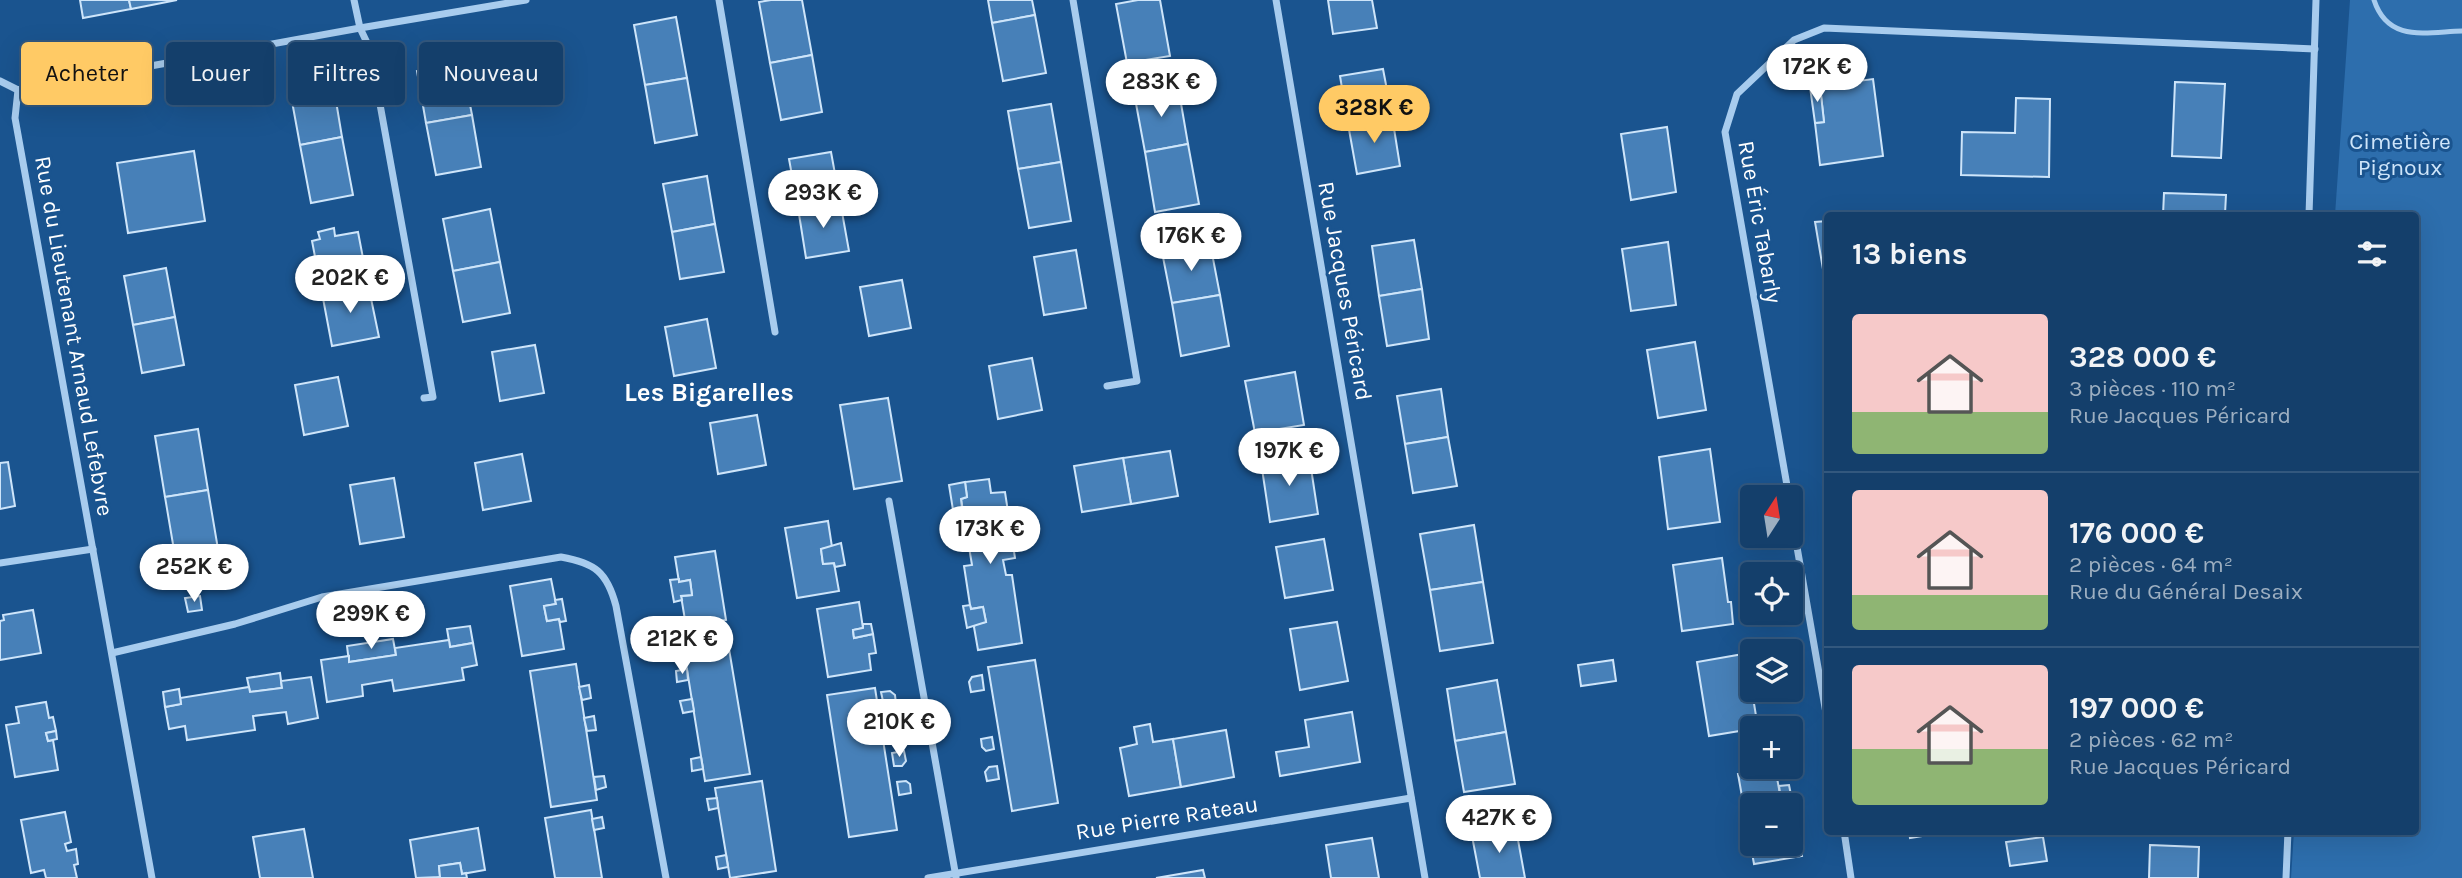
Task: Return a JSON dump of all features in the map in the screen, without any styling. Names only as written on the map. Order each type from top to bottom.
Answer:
[{"type":"street","points":[[354,0],[360,28],[370,49],[431,384],[433,397],[425,398]]},
{"type":"street","points":[[0,81],[18,90],[526,0]]},
{"type":"street","points":[[719,0],[775,332]]},
{"type":"street","points":[[1073,0],[1137,381],[1107,386]]},
{"type":"street","name":"Rue Jacques Péricard","points":[[1276,0],[1425,878]]},
{"type":"street","points":[[2309,212],[2316,0]]},
{"type":"street","name":"Rue Éric Tabarly","points":[[1786,485],[1725,132],[1737,94],[1794,40],[1824,28],[2315,49]]},
{"type":"street","name":"Rue du Lieutenant Arnaud Lefebvre","points":[[18,90],[15,118],[152,878]]},
{"type":"street","points":[[889,501],[956,876]]},
{"type":"street","points":[[1797,548],[1824,702]]},
{"type":"street","points":[[0,564],[93,549]]},
{"type":"street","points":[[112,653],[235,624],[322,597],[550,558],[561,557],[589,564],[608,580],[616,606],[666,878]]},
{"type":"street","name":"Rue Pierre Rateau","points":[[928,878],[956,876],[1411,798]]},
{"type":"street","points":[[1845,835],[1852,878]]},
{"type":"street","points":[[2286,878],[2288,835]]},
{"type":"lane","points":[[2374,0],[2385,20],[2402,31],[2462,31]]},
{"type":"green space","name":"Cimetière Pignoux","points":[[2350,0],[2462,0],[2462,878],[2291,878],[2294,835],[2419,835],[2419,212],[2335,212]]},
{"type":"building","points":[[80,0],[129,0],[131,9],[83,18]]},
{"type":"building","points":[[129,0],[177,0],[131,9]]},
{"type":"building","points":[[802,0],[812,55],[770,63],[759,2]]},
{"type":"building","points":[[988,0],[1032,0],[1035,15],[992,23]]},
{"type":"building","points":[[1160,0],[1170,56],[1127,63],[1116,4]]},
{"type":"building","points":[[1328,0],[1372,0],[1377,28],[1333,34]]},
{"type":"building","points":[[1035,15],[1046,73],[1003,81],[992,23]]},
{"type":"building","points":[[676,17],[687,78],[645,85],[634,25]]},
{"type":"building","points":[[812,55],[822,112],[781,120],[770,63]]},
{"type":"building","points":[[1383,69],[1392,116],[1348,124],[1340,76]]},
{"type":"building","points":[[687,78],[697,135],[655,143],[645,85]]},
{"type":"building","points":[[1873,79],[1883,156],[1820,165],[1815,123],[1824,122],[1820,86]]},
{"type":"building","points":[[2175,82],[2225,84],[2221,158],[2172,156]]},
{"type":"building","points":[[1178,86],[1188,144],[1145,152],[1134,93]]},
{"type":"building","points":[[1820,86],[1824,122],[1815,123],[1810,87]]},
{"type":"building","points":[[2016,98],[2050,99],[2049,177],[1961,175],[1962,132],[2015,133]]},
{"type":"building","points":[[1051,104],[1061,162],[1018,169],[1008,111]]},
{"type":"building","points":[[293,105],[337,105],[342,137],[300,145]]},
{"type":"building","points":[[423,105],[470,105],[472,115],[426,123]]},
{"type":"building","points":[[472,115],[481,167],[436,175],[426,123]]},
{"type":"building","points":[[1392,116],[1400,166],[1357,174],[1348,124]]},
{"type":"building","points":[[1667,127],[1676,192],[1631,200],[1621,134]]},
{"type":"building","points":[[342,137],[353,195],[311,203],[300,145]]},
{"type":"building","points":[[1188,144],[1199,204],[1155,212],[1145,152]]},
{"type":"building","points":[[194,151],[205,221],[128,233],[117,163]]},
{"type":"building","points":[[831,152],[840,201],[798,208],[789,159]]},
{"type":"building","points":[[1061,162],[1071,221],[1029,228],[1018,169]]},
{"type":"building","points":[[707,176],[715,224],[672,232],[663,184]]},
{"type":"building","points":[[2164,193],[2226,195],[2225,212],[2163,212]]},
{"type":"building","points":[[840,201],[849,251],[806,258],[798,208]]},
{"type":"building","points":[[490,209],[500,262],[453,271],[443,219]]},
{"type":"building","points":[[1824,221],[1824,275],[1815,222]]},
{"type":"building","points":[[715,224],[724,272],[680,279],[672,232]]},
{"type":"building","points":[[334,228],[335,236],[358,232],[368,284],[322,293],[312,241],[320,239],[318,232]]},
{"type":"building","points":[[1414,240],[1422,289],[1379,296],[1372,246]]},
{"type":"building","points":[[1668,242],[1676,305],[1631,311],[1622,249]]},
{"type":"building","points":[[1210,243],[1220,295],[1172,303],[1162,252]]},
{"type":"building","points":[[1076,250],[1086,308],[1044,315],[1034,257]]},
{"type":"building","points":[[500,262],[510,313],[463,322],[453,271]]},
{"type":"building","points":[[166,268],[175,317],[133,325],[124,276]]},
{"type":"building","points":[[318,268],[322,293],[307,296],[302,271]]},
{"type":"building","points":[[902,280],[911,328],[869,336],[860,287]]},
{"type":"building","points":[[368,284],[379,337],[332,346],[322,293]]},
{"type":"building","points":[[1422,289],[1429,339],[1387,346],[1379,296]]},
{"type":"building","points":[[1220,295],[1229,346],[1181,356],[1172,303]]},
{"type":"building","points":[[175,317],[184,365],[142,373],[133,325]]},
{"type":"building","points":[[707,319],[716,368],[674,376],[665,327]]},
{"type":"building","points":[[1695,342],[1706,410],[1658,418],[1647,350]]},
{"type":"building","points":[[535,345],[544,393],[500,401],[492,352]]},
{"type":"building","points":[[1032,358],[1042,410],[998,419],[989,366]]},
{"type":"building","points":[[1295,372],[1304,425],[1255,433],[1245,381]]},
{"type":"building","points":[[338,377],[348,426],[304,435],[295,385]]},
{"type":"building","points":[[1441,389],[1448,437],[1405,444],[1397,396]]},
{"type":"building","points":[[888,398],[902,481],[854,489],[840,405]]},
{"type":"building","points":[[757,415],[766,465],[718,474],[710,423]]},
{"type":"building","points":[[198,429],[208,490],[165,497],[155,436]]},
{"type":"building","points":[[1448,437],[1457,486],[1413,493],[1405,444]]},
{"type":"building","points":[[1710,449],[1720,522],[1668,529],[1659,457]]},
{"type":"building","points":[[1170,451],[1178,496],[1131,504],[1123,458]]},
{"type":"building","points":[[522,454],[531,501],[483,510],[475,463]]},
{"type":"building","points":[[1309,455],[1318,514],[1270,522],[1261,462]]},
{"type":"building","points":[[1123,458],[1131,504],[1082,512],[1074,466]]},
{"type":"building","points":[[8,462],[15,506],[0,509],[0,463]]},
{"type":"building","points":[[394,478],[404,537],[360,544],[350,485]]},
{"type":"building","points":[[989,479],[991,493],[1005,492],[1015,558],[1003,560],[1006,575],[1012,575],[1022,643],[978,650],[974,627],[975,624],[986,622],[983,607],[971,609],[970,605],[964,566],[972,565],[961,499],[967,497],[965,482]]},
{"type":"building","points":[[965,482],[967,497],[961,499],[962,508],[953,510],[949,485]]},
{"type":"building","points":[[208,490],[218,549],[175,556],[165,497]]},
{"type":"building","points":[[828,521],[832,547],[821,549],[823,564],[834,563],[839,591],[797,598],[785,528]]},
{"type":"building","points":[[1474,525],[1483,582],[1430,590],[1420,534]]},
{"type":"building","points":[[1324,539],[1333,590],[1285,598],[1276,547]]},
{"type":"building","points":[[841,543],[845,565],[835,567],[834,563],[823,564],[821,549]]},
{"type":"building","points":[[715,551],[726,620],[686,626],[681,596],[692,595],[690,580],[679,582],[675,557]]},
{"type":"building","points":[[1722,558],[1733,624],[1682,631],[1673,565]]},
{"type":"building","points":[[551,579],[556,604],[544,606],[547,621],[559,619],[564,649],[522,656],[510,586]]},
{"type":"building","points":[[679,579],[679,582],[690,580],[692,595],[681,596],[682,600],[674,602],[670,580]]},
{"type":"building","points":[[1483,582],[1493,643],[1440,651],[1430,590]]},
{"type":"building","points":[[200,596],[202,610],[188,612],[185,598]]},
{"type":"building","points":[[562,599],[566,621],[547,621],[544,606],[556,604],[555,600]]},
{"type":"building","points":[[859,602],[863,628],[853,630],[854,638],[873,634],[876,653],[869,654],[871,670],[828,677],[817,609]]},
{"type":"building","points":[[970,605],[971,609],[983,607],[986,622],[967,628],[963,606]]},
{"type":"building","points":[[33,610],[41,653],[0,660],[0,621],[4,620],[3,615]]},
{"type":"building","points":[[1337,622],[1348,681],[1300,690],[1290,629]]},
{"type":"building","points":[[863,624],[871,624],[873,634],[854,638],[853,630],[863,628]]},
{"type":"building","points":[[470,626],[473,643],[450,647],[447,629]]},
{"type":"building","points":[[727,637],[750,774],[705,781],[683,645]]},
{"type":"building","points":[[393,639],[396,655],[349,662],[347,646]]},
{"type":"building","points":[[449,640],[450,647],[473,643],[477,665],[462,668],[464,680],[394,691],[392,680],[362,685],[363,696],[327,702],[321,660],[349,656],[349,662],[396,655],[395,648]]},
{"type":"building","points":[[1740,655],[1740,702],[1754,702],[1756,716],[1740,716],[1740,731],[1709,736],[1697,662]]},
{"type":"building","points":[[1035,660],[1058,803],[1012,811],[988,667]]},
{"type":"building","points":[[1613,660],[1616,681],[1581,686],[1578,665]]},
{"type":"building","points":[[576,664],[597,800],[551,807],[530,671]]},
{"type":"building","points":[[687,669],[688,680],[677,682],[676,671]]},
{"type":"building","points":[[280,673],[282,688],[250,692],[247,678]]},
{"type":"building","points":[[982,675],[984,690],[971,692],[969,682],[972,677]]},
{"type":"building","points":[[311,677],[318,718],[288,724],[286,712],[253,716],[255,730],[187,740],[185,726],[169,729],[165,707],[181,704],[180,698],[249,687],[250,692],[282,688],[281,681]]},
{"type":"building","points":[[1497,680],[1506,732],[1455,741],[1447,689]]},
{"type":"building","points":[[589,685],[591,698],[582,700],[579,687]]},
{"type":"building","points":[[875,688],[897,830],[849,837],[827,695]]},
{"type":"building","points":[[179,689],[181,704],[165,707],[163,692]]},
{"type":"building","points":[[890,691],[895,695],[896,704],[884,706],[881,692]]},
{"type":"building","points":[[692,699],[694,711],[683,713],[680,701]]},
{"type":"building","points":[[46,702],[49,718],[53,717],[56,731],[46,733],[48,741],[53,740],[58,770],[15,777],[6,725],[19,723],[16,707]]},
{"type":"building","points":[[1352,712],[1360,762],[1280,776],[1276,752],[1309,747],[1305,720]]},
{"type":"building","points":[[594,716],[596,730],[587,731],[584,718]]},
{"type":"building","points":[[1150,724],[1153,742],[1173,739],[1181,787],[1129,796],[1120,748],[1137,744],[1134,727]]},
{"type":"building","points":[[1226,730],[1234,777],[1181,787],[1173,739]]},
{"type":"building","points":[[56,731],[57,739],[48,741],[46,733]]},
{"type":"building","points":[[1506,732],[1515,784],[1464,792],[1455,741]]},
{"type":"building","points":[[992,737],[994,749],[986,751],[982,747],[981,739]]},
{"type":"building","points":[[904,751],[906,761],[902,766],[894,766],[892,753]]},
{"type":"building","points":[[701,757],[703,769],[692,771],[691,759]]},
{"type":"building","points":[[997,766],[999,779],[987,781],[985,772],[989,767]]},
{"type":"building","points":[[1738,774],[1740,779],[1777,779],[1780,793],[1741,793]]},
{"type":"building","points":[[604,776],[606,787],[596,790],[594,777]]},
{"type":"building","points":[[762,781],[776,871],[730,878],[715,788]]},
{"type":"building","points":[[906,781],[910,784],[911,793],[899,795],[897,782]]},
{"type":"building","points":[[1789,785],[1791,793],[1780,793],[1779,786]]},
{"type":"building","points":[[717,798],[718,808],[709,810],[707,799]]},
{"type":"building","points":[[591,810],[602,878],[555,878],[545,818]]},
{"type":"building","points":[[65,812],[71,842],[65,844],[67,851],[76,849],[78,864],[74,865],[77,878],[46,878],[44,870],[31,873],[21,820]]},
{"type":"building","points":[[602,817],[604,828],[594,830],[592,819]]},
{"type":"building","points":[[478,828],[485,870],[462,874],[460,863],[439,866],[440,877],[416,878],[410,840]]},
{"type":"building","points":[[304,829],[313,878],[260,878],[253,837]]},
{"type":"building","points":[[1516,829],[1525,878],[1480,878],[1472,836]]},
{"type":"building","points":[[2043,837],[2047,861],[2010,866],[2006,842]]},
{"type":"building","points":[[1372,838],[1379,878],[1331,878],[1326,845]]},
{"type":"building","points":[[2150,845],[2199,847],[2198,878],[2149,878]]},
{"type":"building","points":[[726,855],[728,867],[718,869],[716,857]]},
{"type":"building","points":[[1753,856],[1802,856],[1754,864]]},
{"type":"building","points":[[460,863],[462,874],[466,873],[467,878],[436,878],[440,877],[439,866]]},
{"type":"building","points":[[1203,870],[1205,878],[1156,878]]},
{"type":"district","name":"Les Bigarelles","points":[[709,392]]}]
